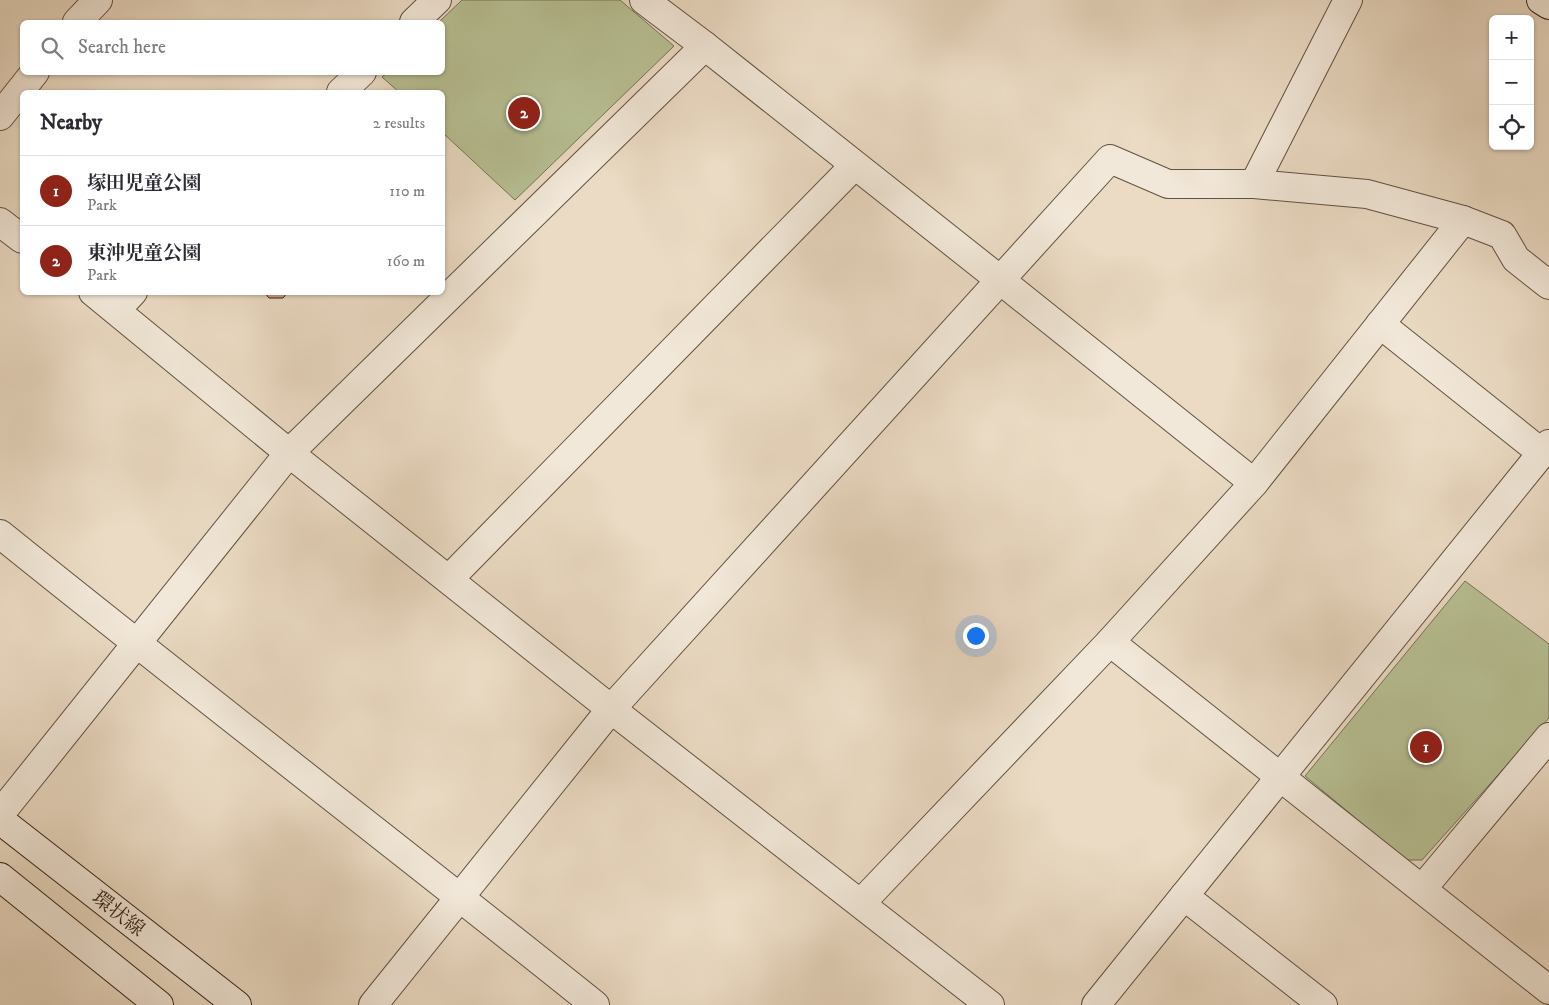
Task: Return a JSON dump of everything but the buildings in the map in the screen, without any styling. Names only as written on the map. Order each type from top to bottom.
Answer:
[{"type":"street","points":[[79,20],[98,0]]},
{"type":"street","points":[[416,20],[437,0]]},
{"type":"street","points":[[644,0],[1000,279],[1254,483]]},
{"type":"street","points":[[1254,184],[1348,0]]},
{"type":"street","points":[[1541,0],[1549,5]]},
{"type":"street","points":[[0,814],[137,645],[289,452],[704,46]]},
{"type":"street","points":[[20,90],[32,75]]},
{"type":"street","points":[[343,90],[359,75]]},
{"type":"street","points":[[0,116],[20,90]]},
{"type":"street","points":[[373,1005],[611,709],[1110,159],[1168,184],[1254,184],[1367,194],[1463,220],[1502,235],[1516,258],[1549,285]]},
{"type":"street","points":[[449,579],[854,166]]},
{"type":"street","points":[[861,903],[1110,642],[1254,483],[1463,220]]},
{"type":"street","points":[[0,222],[20,237]]},
{"type":"street","points":[[104,295],[125,301],[289,452],[611,709],[990,1005]]},
{"type":"street","points":[[1096,1005],[1545,448],[1380,324]]},
{"type":"street","points":[[0,534],[137,645],[459,896],[595,1005]]},
{"type":"street","points":[[1110,642],[1549,990]]},
{"type":"street","points":[[1422,889],[1549,736]]},
{"type":"street","name":"環状線","points":[[0,820],[237,1005]]},
{"type":"street","points":[[0,877],[159,1005]]},
{"type":"street","points":[[1184,896],[1323,1005]]},
{"type":"green space","points":[[462,0],[620,0],[674,46],[515,200],[445,135],[445,90],[397,90],[382,77],[384,75],[445,75],[445,20],[441,20]]},
{"type":"green space","points":[[1465,581],[1549,644],[1549,718],[1422,860],[1406,860],[1305,776]]},
{"type":"place","name":"東沖児童公園","points":[[524,113]]},
{"type":"place","name":"塚田児童公園","points":[[1426,747]]}]
